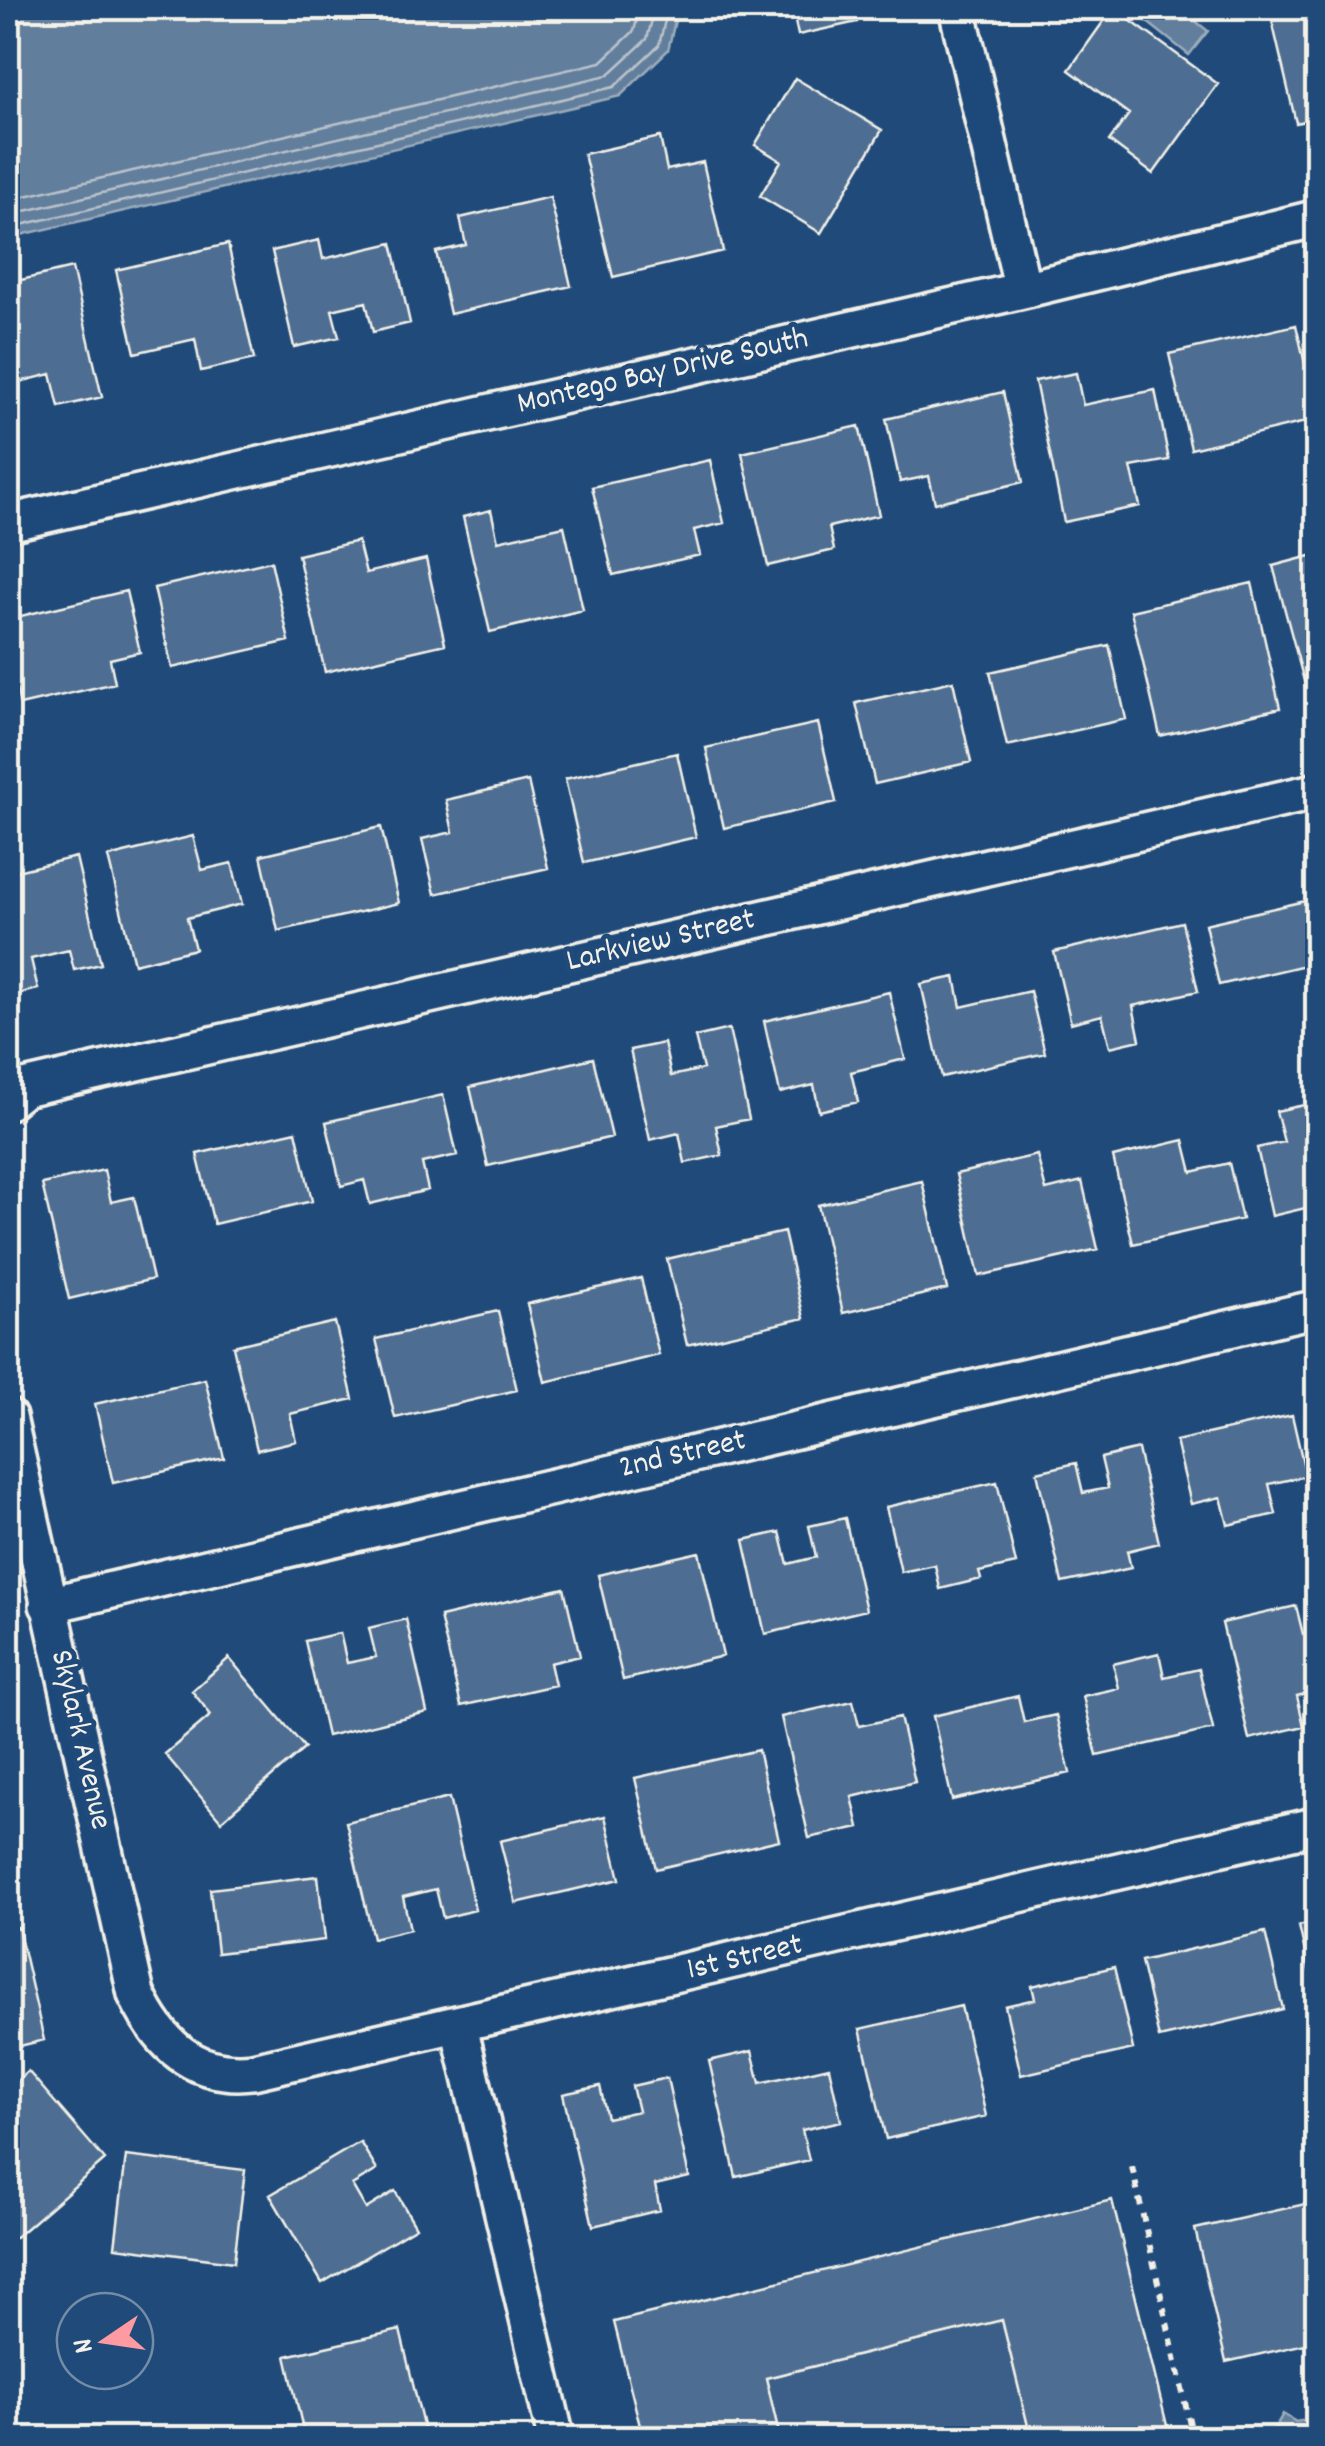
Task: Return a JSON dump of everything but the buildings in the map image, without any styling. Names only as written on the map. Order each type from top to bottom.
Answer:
[{"type":"street","points":[[957,8],[1022,290]]},
{"type":"street","name":"Montego Bay Drive South","points":[[8,522],[1022,290],[1318,218]]},
{"type":"street","name":"Larkview Street","points":[[8,1101],[24,1088],[1318,791]]},
{"type":"street","name":"2nd Street","points":[[48,1605],[1318,1308]]},
{"type":"street","name":"Skylark Avenue","points":[[8,1417],[136,1994],[152,2026],[176,2049]]},
{"type":"street","name":"1st Street","points":[[176,2049],[202,2067],[225,2074],[253,2071],[1318,1824]]},
{"type":"street","points":[[459,2026],[556,2438]]},
{"type":"path","points":[[1132,2167],[1193,2438]]},
{"type":"shaded area","points":[[1002,2320],[1031,2438],[780,2438],[766,2378]]},
{"type":"water","points":[[8,8],[678,8],[668,50],[620,96],[8,238]]},
{"type":"water","points":[[1149,8],[1179,8],[1208,31],[1189,55],[1141,17]]},
{"type":"water","points":[[1283,2414],[1296,2422],[1317,2417],[1317,2438],[1269,2438]]}]
